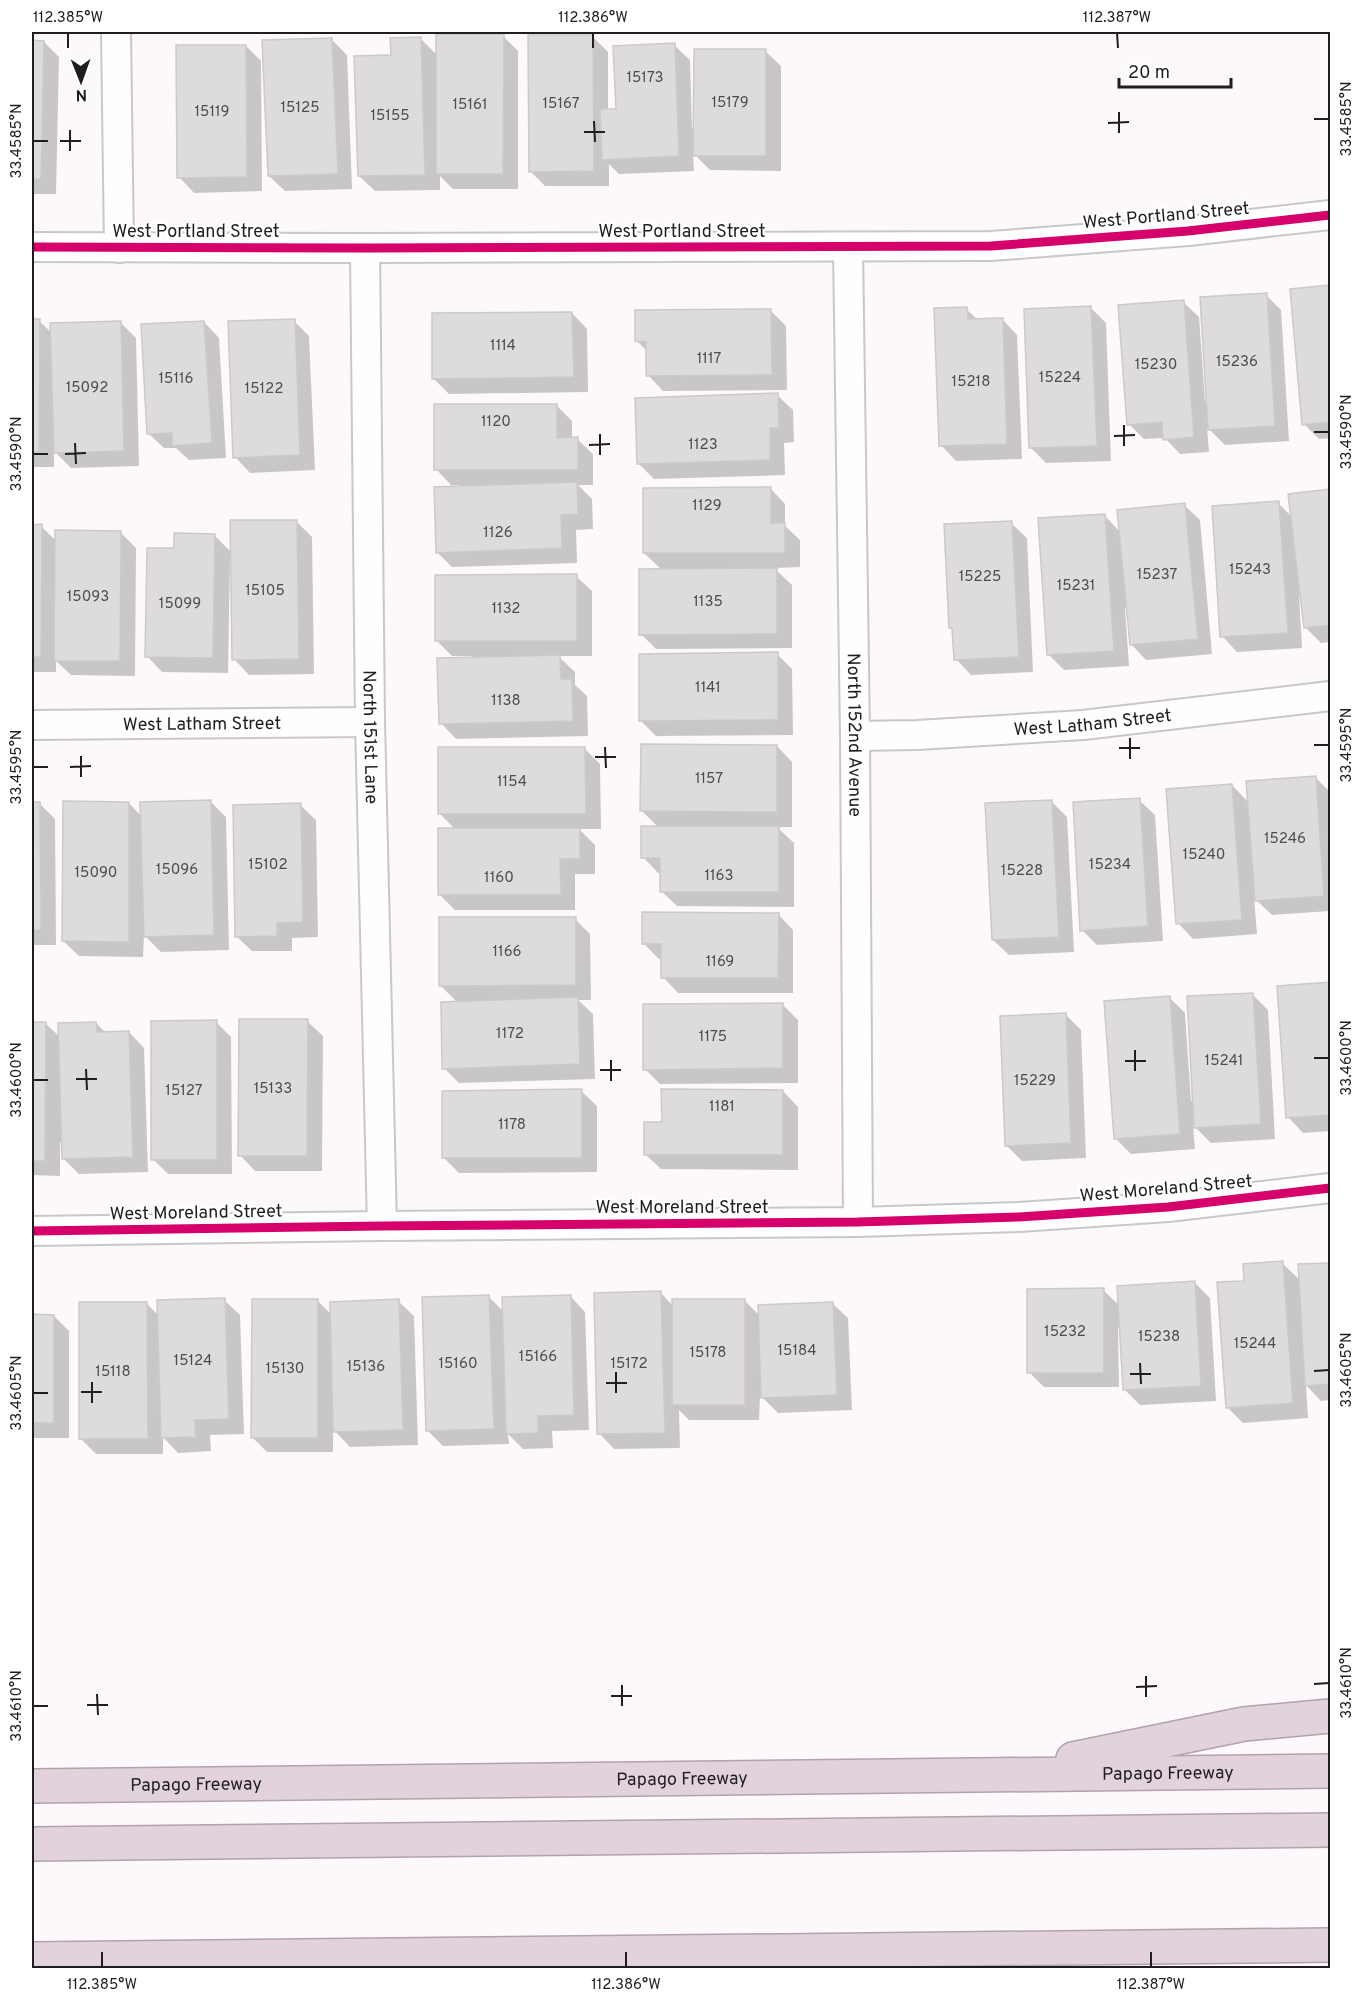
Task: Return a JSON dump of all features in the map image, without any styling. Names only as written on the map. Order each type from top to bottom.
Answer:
[{"type":"highway","points":[[1001,1774],[1244,1724],[1330,1716]]},
{"type":"highway","name":"Papago Freeway","points":[[32,1786],[1330,1771]]},
{"type":"highway","points":[[32,1844],[1330,1830]]},
{"type":"highway","points":[[32,1959],[1330,1945]]},
{"type":"street","points":[[116,32],[119,248]]},
{"type":"street","name":"West Portland Street","points":[[32,247],[991,246],[1188,231],[1330,215]]},
{"type":"street","name":"North 152nd Avenue","points":[[848,247],[855,736],[858,1222]]},
{"type":"street","name":"North 151st Lane","points":[[365,248],[370,722],[382,1226]]},
{"type":"street","name":"West Latham Street","points":[[855,736],[917,735],[1083,725],[1330,696]]},
{"type":"street","name":"West Latham Street","points":[[32,725],[370,722]]},
{"type":"street","name":"West Moreland Street","points":[[32,1231],[858,1222],[1019,1217],[1168,1208],[1330,1188]]},
{"type":"building","points":[[436,34],[504,34],[503,174],[436,174]]},
{"type":"building","points":[[528,35],[593,35],[594,171],[529,172]]},
{"type":"building","points":[[421,37],[425,175],[358,176],[354,56],[391,55],[390,38]]},
{"type":"building","points":[[332,38],[338,174],[268,176],[262,40]]},
{"type":"building","points":[[32,40],[44,41],[41,179],[32,179]]},
{"type":"building","points":[[675,43],[679,156],[602,160],[600,109],[616,109],[613,46]]},
{"type":"building","points":[[176,45],[246,45],[247,177],[177,178]]},
{"type":"building","points":[[694,49],[766,49],[766,156],[693,156]]},
{"type":"building","points":[[1330,285],[1330,422],[1302,425],[1290,289]]},
{"type":"building","points":[[1267,293],[1275,426],[1208,430],[1200,297]]},
{"type":"building","points":[[1184,300],[1194,437],[1163,440],[1162,422],[1127,425],[1118,305]]},
{"type":"building","points":[[1091,306],[1097,446],[1029,448],[1024,309]]},
{"type":"building","points":[[967,307],[968,319],[1003,318],[1007,444],[939,446],[934,308]]},
{"type":"building","points":[[771,309],[772,375],[646,376],[646,342],[635,341],[635,310]]},
{"type":"building","points":[[572,312],[574,377],[432,379],[432,313]]},
{"type":"building","points":[[32,319],[40,319],[39,452],[32,452]]},
{"type":"building","points":[[295,319],[300,455],[233,458],[228,321]]},
{"type":"building","points":[[121,321],[124,451],[54,453],[50,323]]},
{"type":"building","points":[[204,321],[212,443],[172,446],[172,433],[147,434],[141,324]]},
{"type":"building","points":[[778,393],[779,428],[770,428],[770,460],[637,464],[635,398]]},
{"type":"building","points":[[434,404],[557,404],[557,438],[578,437],[578,470],[434,470]]},
{"type":"building","points":[[577,482],[578,514],[561,515],[562,548],[436,553],[434,487]]},
{"type":"building","points":[[771,487],[771,523],[785,523],[785,553],[643,553],[643,488]]},
{"type":"building","points":[[1330,489],[1330,625],[1304,628],[1288,494]]},
{"type":"building","points":[[1279,501],[1288,633],[1220,637],[1212,506]]},
{"type":"building","points":[[1185,503],[1198,639],[1130,645],[1117,510]]},
{"type":"building","points":[[1105,514],[1114,651],[1047,655],[1038,518]]},
{"type":"building","points":[[230,520],[297,520],[299,659],[232,660]]},
{"type":"building","points":[[1012,521],[1019,657],[954,660],[952,628],[949,628],[944,524]]},
{"type":"building","points":[[42,524],[41,657],[32,657],[32,525]]},
{"type":"building","points":[[55,530],[121,531],[120,661],[54,661]]},
{"type":"building","points":[[174,533],[215,534],[213,658],[145,657],[147,548],[174,548]]},
{"type":"building","points":[[777,568],[777,634],[639,635],[639,569]]},
{"type":"building","points":[[577,574],[577,641],[435,641],[435,575]]},
{"type":"building","points":[[778,652],[778,720],[639,721],[639,654]]},
{"type":"building","points":[[560,655],[561,679],[572,679],[573,721],[439,724],[437,658]]},
{"type":"building","points":[[641,744],[777,745],[777,812],[640,811]]},
{"type":"building","points":[[438,747],[585,747],[586,814],[438,814]]},
{"type":"building","points":[[1316,776],[1324,896],[1255,901],[1246,781]]},
{"type":"building","points":[[1232,784],[1242,920],[1176,924],[1166,789]]},
{"type":"building","points":[[1140,798],[1148,926],[1080,931],[1073,802]]},
{"type":"building","points":[[211,800],[214,935],[144,937],[140,802]]},
{"type":"building","points":[[1052,800],[1059,937],[992,940],[985,803]]},
{"type":"building","points":[[63,801],[129,802],[129,942],[62,941]]},
{"type":"building","points":[[32,802],[40,802],[41,930],[32,930]]},
{"type":"building","points":[[301,803],[303,922],[277,923],[277,936],[235,937],[233,805]]},
{"type":"building","points":[[641,826],[779,826],[779,892],[660,892],[660,858],[641,858]]},
{"type":"building","points":[[438,828],[580,828],[580,859],[560,859],[561,895],[438,895]]},
{"type":"building","points":[[642,912],[779,913],[778,978],[661,978],[661,944],[642,944]]},
{"type":"building","points":[[439,917],[576,917],[576,985],[439,986]]},
{"type":"building","points":[[1330,982],[1330,1115],[1286,1118],[1277,986]]},
{"type":"building","points":[[1253,993],[1261,1124],[1194,1128],[1187,996]]},
{"type":"building","points":[[1170,996],[1180,1134],[1114,1139],[1104,1001]]},
{"type":"building","points":[[578,997],[580,1064],[442,1069],[441,1002]]},
{"type":"building","points":[[783,1003],[783,1068],[643,1070],[643,1004]]},
{"type":"building","points":[[1066,1013],[1071,1143],[1005,1146],[1000,1016]]},
{"type":"building","points":[[239,1019],[308,1019],[307,1156],[238,1156]]},
{"type":"building","points":[[217,1020],[217,1160],[151,1160],[151,1021]]},
{"type":"building","points":[[32,1022],[46,1022],[45,1161],[32,1161]]},
{"type":"building","points":[[96,1022],[97,1032],[129,1031],[133,1157],[62,1159],[58,1023]]},
{"type":"building","points":[[582,1089],[582,1158],[442,1158],[442,1091]]},
{"type":"building","points":[[661,1089],[783,1090],[783,1155],[644,1155],[644,1122],[662,1122]]},
{"type":"building","points":[[1283,1261],[1293,1403],[1226,1408],[1217,1282],[1244,1281],[1243,1264]]},
{"type":"building","points":[[1330,1263],[1330,1384],[1305,1386],[1298,1264]]},
{"type":"building","points":[[1195,1281],[1201,1386],[1123,1390],[1117,1286]]},
{"type":"building","points":[[1104,1288],[1104,1373],[1027,1373],[1027,1289]]},
{"type":"building","points":[[661,1291],[665,1433],[597,1434],[594,1293]]},
{"type":"building","points":[[489,1295],[494,1429],[426,1431],[422,1297]]},
{"type":"building","points":[[571,1295],[574,1415],[538,1416],[538,1433],[506,1434],[502,1297]]},
{"type":"building","points":[[225,1298],[229,1419],[195,1420],[196,1437],[161,1438],[157,1300]]},
{"type":"building","points":[[252,1299],[318,1299],[318,1438],[251,1438]]},
{"type":"building","points":[[399,1299],[403,1430],[333,1432],[330,1302]]},
{"type":"building","points":[[672,1299],[745,1299],[745,1405],[672,1405]]},
{"type":"building","points":[[79,1302],[147,1302],[148,1439],[79,1439]]},
{"type":"building","points":[[833,1302],[837,1395],[761,1398],[758,1305]]},
{"type":"building","points":[[32,1314],[54,1315],[54,1423],[32,1423]]},
{"type":"cycle path","points":[[32,247],[991,246],[1188,231],[1330,215]]},
{"type":"cycle path","points":[[32,1231],[858,1222],[1019,1217],[1168,1207],[1330,1188]]}]
